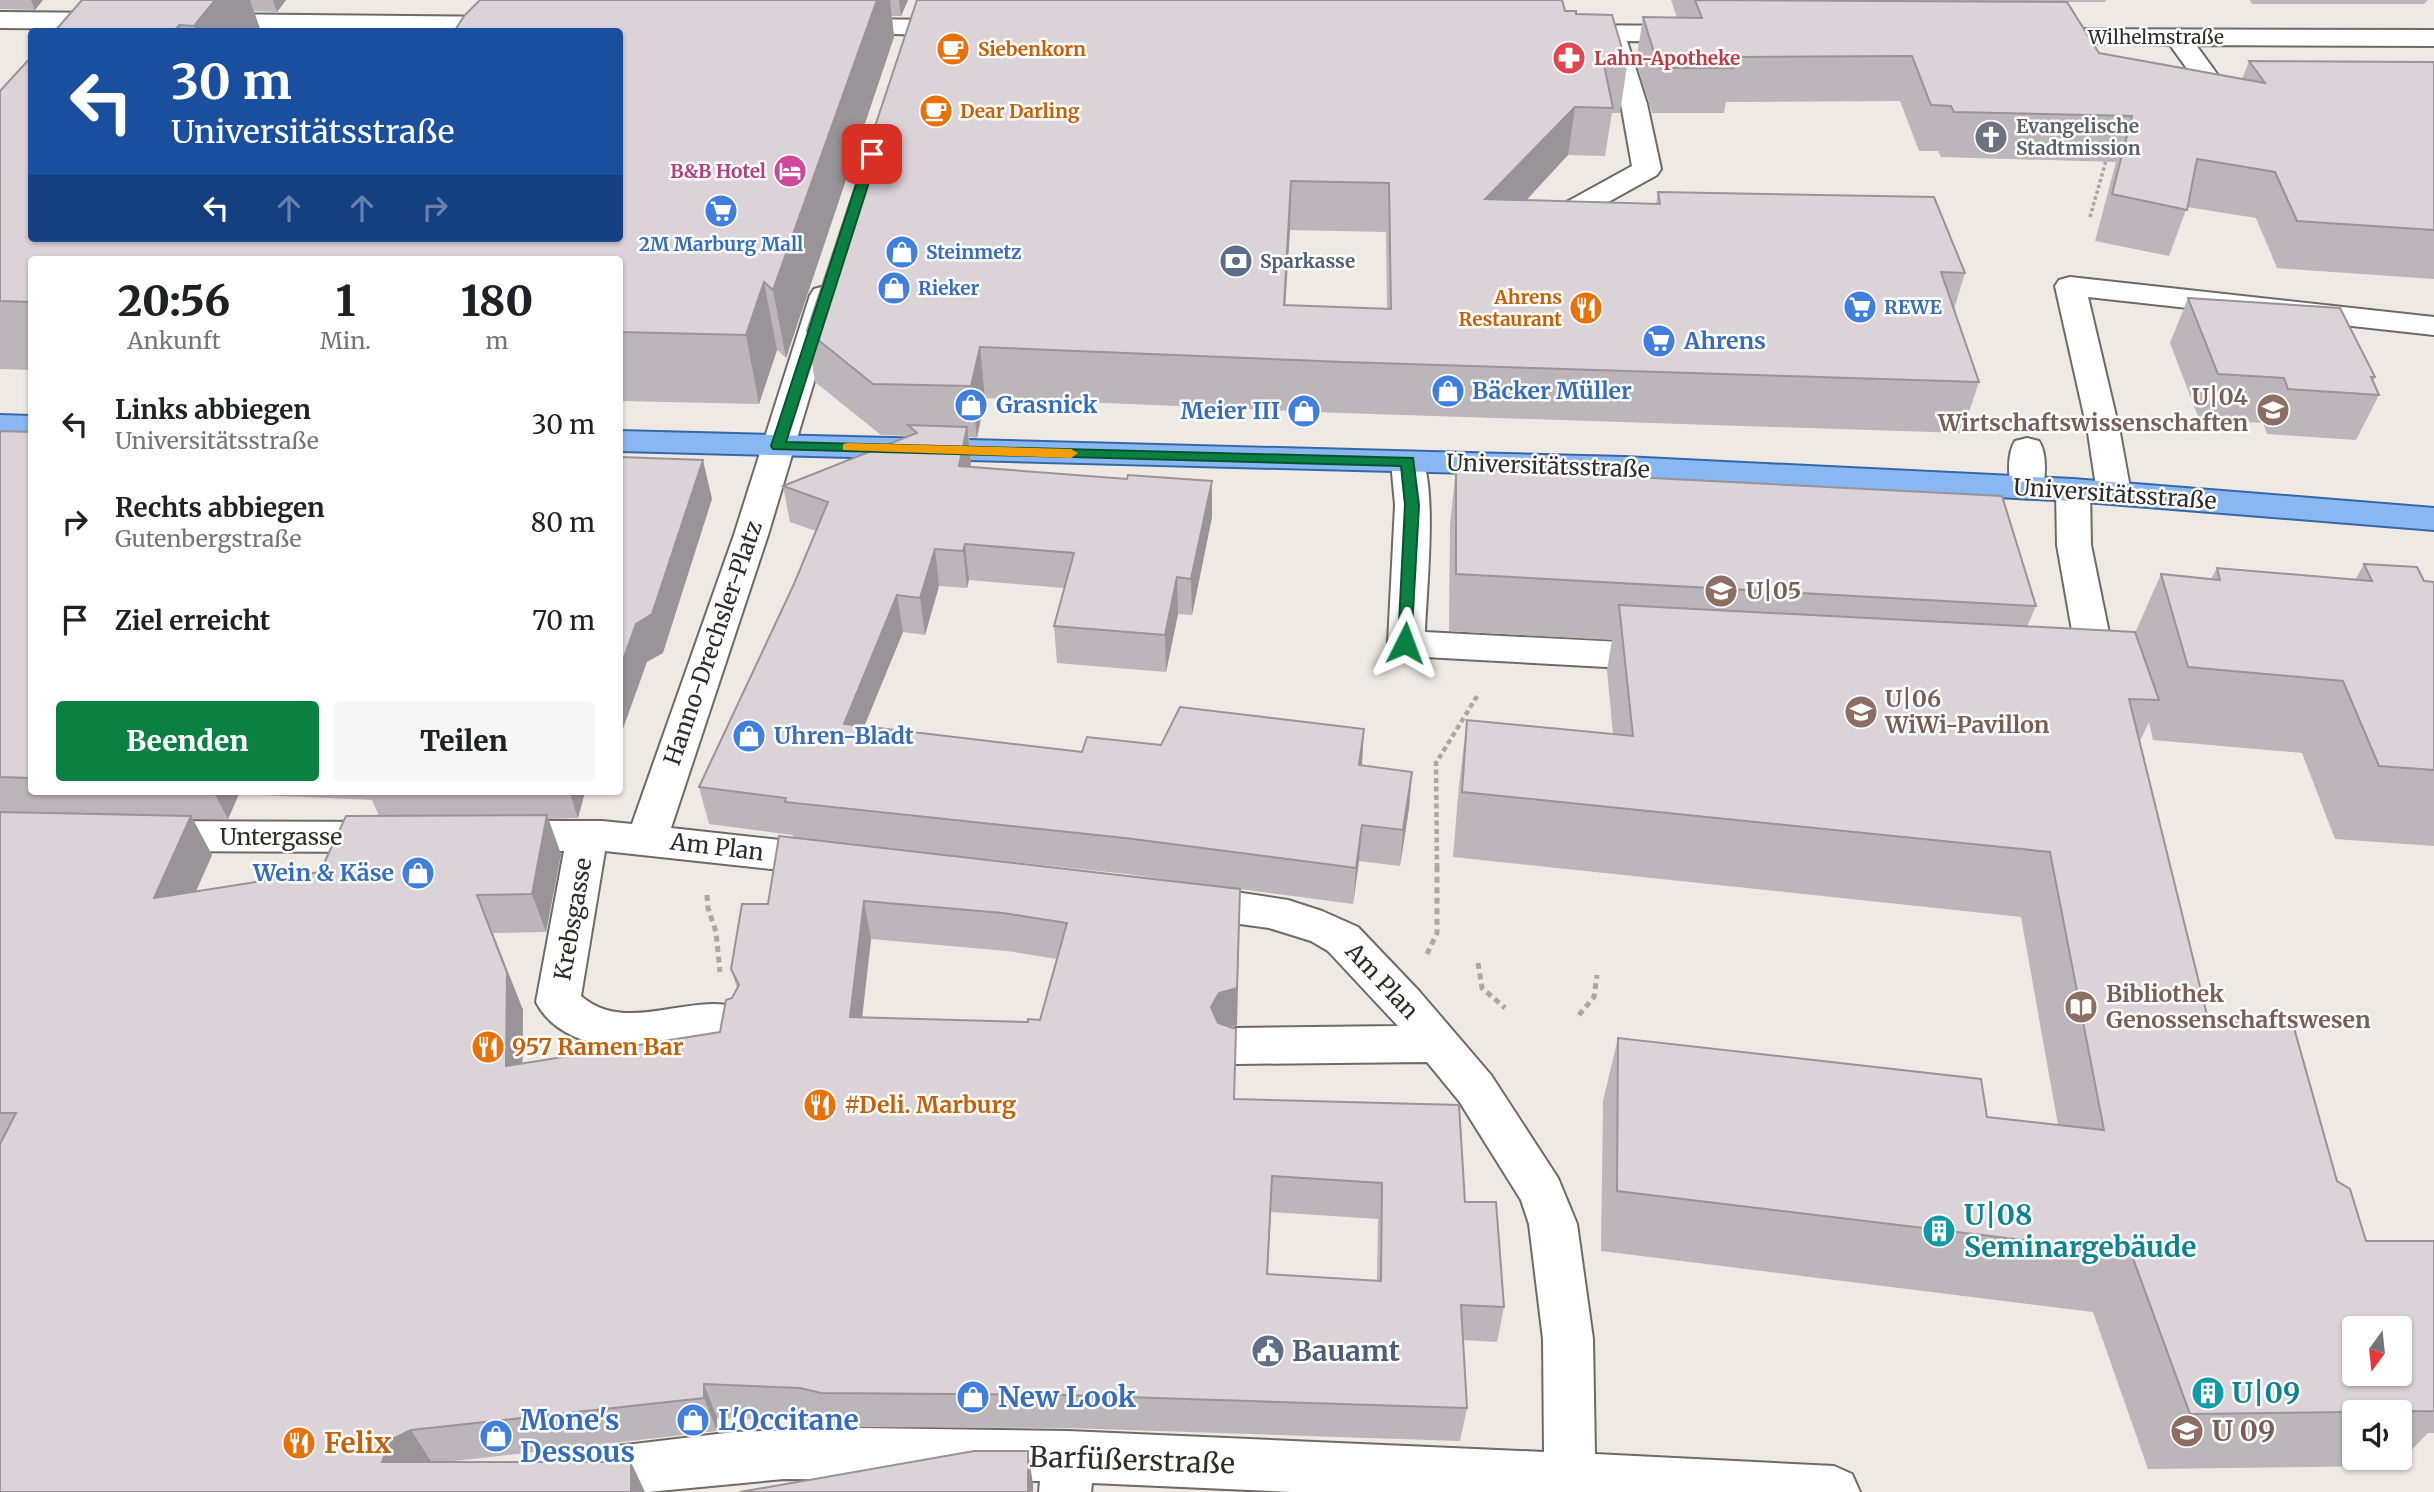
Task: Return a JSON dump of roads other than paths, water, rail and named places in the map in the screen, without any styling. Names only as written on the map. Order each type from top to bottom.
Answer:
[{"type":"main road","points":[[0,425],[28,426]]},
{"type":"main road","name":"Universitätsstraße","points":[[623,441],[1624,467],[2027,487],[2434,519]]},
{"type":"street","points":[[358,23],[373,0]]},
{"type":"street","points":[[909,39],[922,0]]},
{"type":"street","points":[[0,20],[101,26],[145,22]]},
{"type":"street","points":[[185,22],[537,25]]},
{"type":"street","points":[[815,26],[909,39],[987,28]]},
{"type":"street","points":[[1535,33],[1723,34]]},
{"type":"street","points":[[1573,210],[1647,169],[1634,104],[1612,34]]},
{"type":"street","name":"Wilhelmstraße","points":[[2012,37],[2177,37],[2429,44]]},
{"type":"street","points":[[2177,37],[2220,96]]},
{"type":"street","name":"Hanno-Drechsler-Platz","points":[[647,839],[751,535],[833,272]]},
{"type":"street","points":[[2114,493],[2104,433],[2070,286],[2434,326]]},
{"type":"street","points":[[2027,449],[2027,487]]},
{"type":"street","points":[[1408,461],[1412,505],[1405,643],[1700,659]]},
{"type":"street","points":[[2059,680],[2101,683],[2074,545],[2073,490]]},
{"type":"street","name":"Untergasse","points":[[118,835],[422,837]]},
{"type":"street","points":[[463,836],[647,839]]},
{"type":"street","name":"Krebsgasse","points":[[587,836],[558,1002],[568,1014],[586,1023],[609,1029],[639,1030],[725,1021]]},
{"type":"street","name":"Am Plan","points":[[647,839],[856,863]]},
{"type":"street","name":"Am Plan","points":[[1153,896],[1268,912],[1325,928],[1343,939],[1370,964],[1475,1088],[1528,1167],[1553,1224],[1568,1339],[1570,1477]]},
{"type":"street","points":[[1236,1046],[1440,1044]]},
{"type":"street","name":"Barfüßerstraße","points":[[543,1479],[783,1454],[1066,1474],[1570,1477],[1834,1492]]},
{"type":"place","name":"Siebenkorn","points":[[953,49]]},
{"type":"place","name":"Lahn-Apotheke","points":[[1569,58]]},
{"type":"place","name":"Dear Darling","points":[[936,111]]},
{"type":"place","name":"Evangelische Stadtmission","points":[[1991,137]]},
{"type":"place","name":"B&B Hotel","points":[[790,171]]},
{"type":"place","name":"2M Marburg Mall","points":[[721,211]]},
{"type":"place","name":"Steinmetz","points":[[902,252]]},
{"type":"place","name":"Sparkasse","points":[[1236,261]]},
{"type":"place","name":"Rieker","points":[[894,288]]},
{"type":"place","name":"REWE","points":[[1860,307]]},
{"type":"place","name":"Ahrens Restaurant","points":[[1586,308]]},
{"type":"place","name":"Ahrens","points":[[1659,341]]},
{"type":"place","name":"Bäcker Müller","points":[[1448,391]]},
{"type":"place","name":"Grasnick","points":[[971,405]]},
{"type":"place","name":"U|04 Wirtschaftswissenschaften","points":[[2273,410]]},
{"type":"place","name":"Meier III","points":[[1304,411]]},
{"type":"place","name":"U|05","points":[[1721,591]]},
{"type":"place","name":"U|06 WiWi-Pavillon","points":[[1861,712]]},
{"type":"place","name":"Uhren-Bladt","points":[[749,736]]},
{"type":"place","name":"Wein & Käse","points":[[418,873]]},
{"type":"place","name":"Bibliothek Genossenschaftswesen","points":[[2081,1007]]},
{"type":"place","name":"957 Ramen Bar","points":[[488,1047]]},
{"type":"place","name":"#Deli. Marburg","points":[[820,1105]]},
{"type":"place","name":"U|08 Seminargebäude","points":[[1939,1231]]},
{"type":"place","name":"Bauamt","points":[[1268,1351]]},
{"type":"place","name":"U|09","points":[[2208,1393]]},
{"type":"place","name":"New Look","points":[[973,1397]]},
{"type":"place","name":"L'Occitane","points":[[693,1420]]},
{"type":"place","name":"U 09","points":[[2187,1431]]},
{"type":"place","name":"Mone's Dessous","points":[[496,1436]]},
{"type":"place","name":"Felix","points":[[299,1443]]}]
